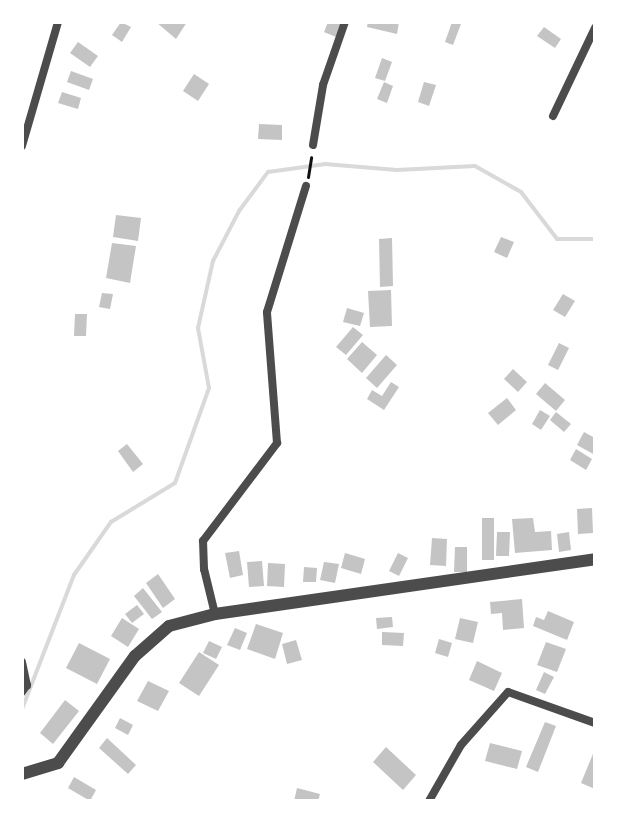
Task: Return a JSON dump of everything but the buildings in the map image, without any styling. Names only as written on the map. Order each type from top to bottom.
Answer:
[{"type":"street","points":[[22,146],[58,22]]},
{"type":"street","points":[[313,145],[323,85],[345,22]]},
{"type":"street","points":[[553,116],[595,28]]},
{"type":"street","points":[[215,614],[203,541],[277,443],[267,312],[306,186]]},
{"type":"street","points":[[22,774],[58,763],[135,656],[169,626],[215,614],[595,559]]},
{"type":"street","points":[[22,662],[27,685],[22,692]]},
{"type":"street","points":[[429,801],[461,745],[508,692],[595,723]]},
{"type":"path","points":[[306,186],[313,145]]},
{"type":"waterway","points":[[22,709],[74,575],[111,522],[175,483],[209,388],[198,328],[213,261],[239,211],[268,172],[325,164],[397,170],[475,166],[521,192],[557,239],[595,239]]}]
